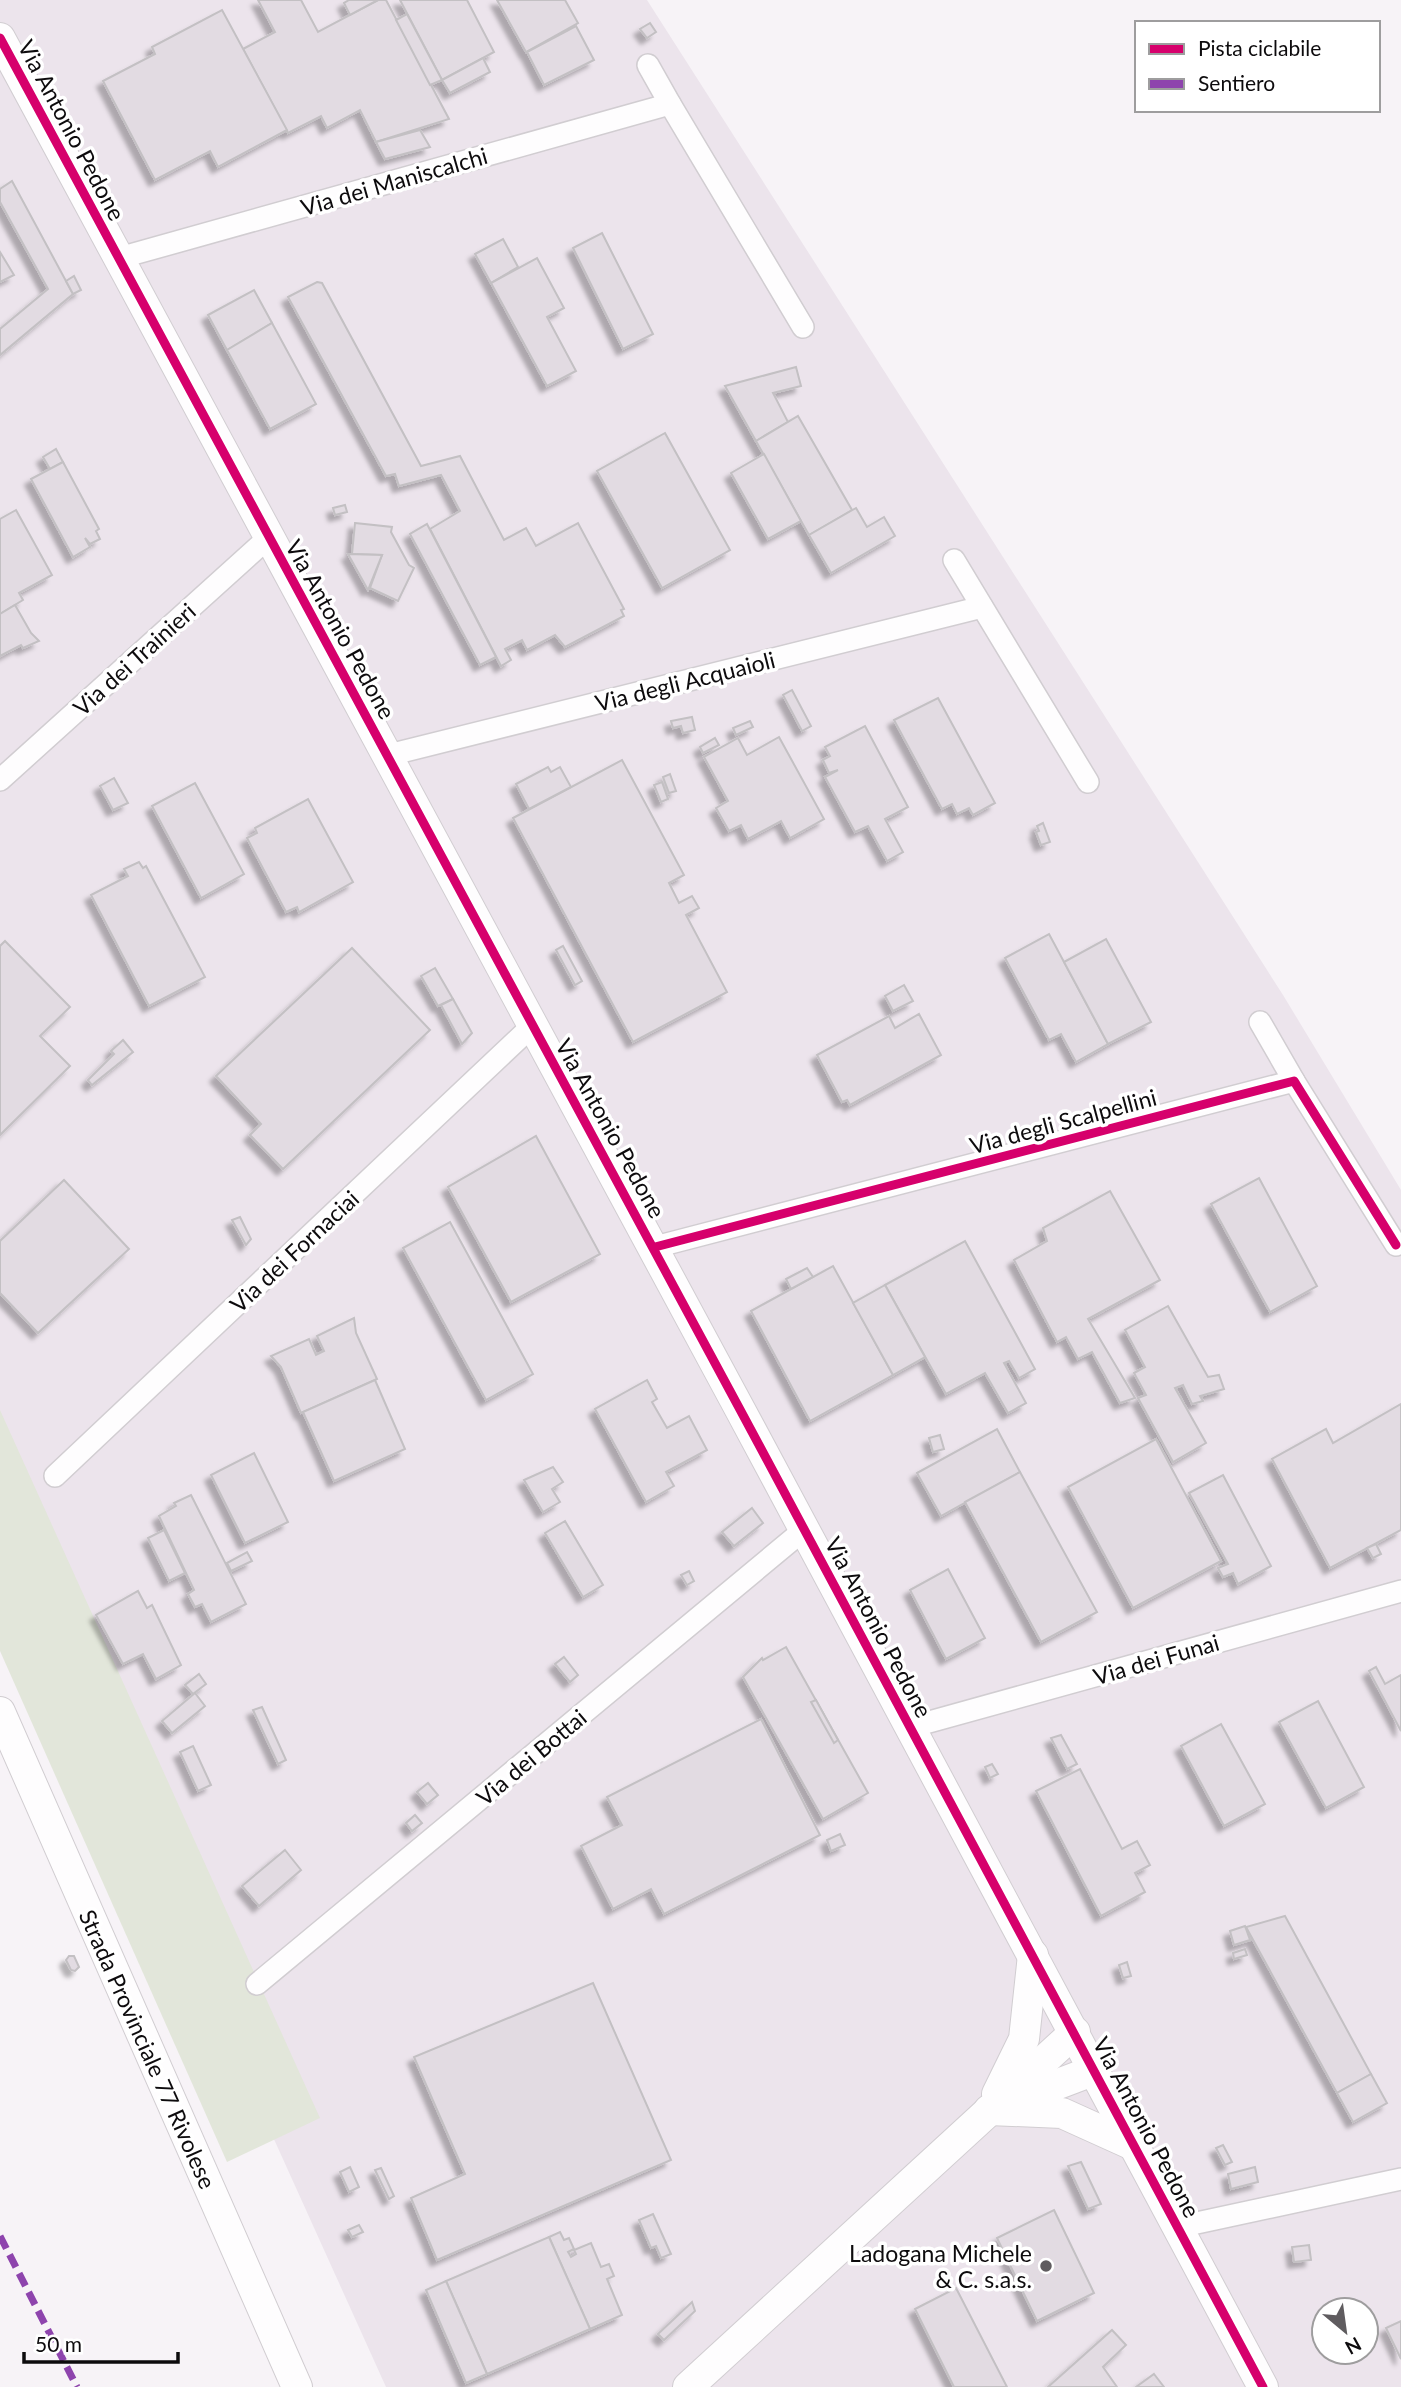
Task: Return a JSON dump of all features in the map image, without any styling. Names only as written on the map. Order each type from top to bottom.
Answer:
[{"type":"street","name":"Via Antonio Pedone","points":[[0,38],[268,538],[389,755],[532,1026],[655,1247],[1263,2387]]},
{"type":"street","points":[[648,65],[803,327]]},
{"type":"street","name":"Via dei Maniscalchi","points":[[119,258],[670,104]]},
{"type":"street","name":"Via dei Trainieri","points":[[0,780],[268,538]]},
{"type":"street","points":[[954,560],[1088,782]]},
{"type":"street","name":"Via degli Acquaioli","points":[[389,755],[982,607]]},
{"type":"street","points":[[1260,1023],[1396,1245]]},
{"type":"street","name":"Via dei Fornaciai","points":[[55,1476],[532,1026]]},
{"type":"street","name":"Via degli Scalpellini","points":[[655,1247],[1294,1081]]},
{"type":"street","name":"Via dei Bottai","points":[[257,1984],[805,1530]]},
{"type":"street","name":"Via dei Funai","points":[[911,1727],[1401,1591]]},
{"type":"street","name":"Strada Provinciale 77 Rivolese","points":[[0,1712],[297,2387]]},
{"type":"street","points":[[989,2110],[1024,2039],[1034,1955]]},
{"type":"street","points":[[688,2387],[1074,2032]]},
{"type":"street","points":[[989,2110],[1095,2070]]},
{"type":"street","points":[[989,2110],[1062,2113],[1135,2146]]},
{"type":"street","points":[[1178,2227],[1401,2179]]},
{"type":"shaded area","points":[[0,0],[647,0],[1283,995],[1401,1190],[1401,2387],[386,2387],[113,1783],[0,1476]]},
{"type":"shaded area","points":[[0,1410],[320,2118],[227,2162],[0,1651]]},
{"type":"building","points":[[258,0],[301,0],[318,32],[378,0],[386,0],[449,119],[376,142],[360,110],[327,128],[321,116],[288,133],[243,49],[275,32]]},
{"type":"building","points":[[349,0],[378,0],[350,15],[344,3]]},
{"type":"building","points":[[400,0],[467,0],[494,52],[442,80]]},
{"type":"building","points":[[497,0],[565,0],[578,23],[526,52]]},
{"type":"building","points":[[222,10],[287,130],[218,167],[210,151],[155,180],[103,81],[155,54],[152,47]]},
{"type":"building","points":[[407,14],[442,80],[430,85],[396,20]]},
{"type":"building","points":[[650,23],[656,32],[647,38],[640,29]]},
{"type":"building","points":[[576,26],[594,60],[544,85],[527,52]]},
{"type":"building","points":[[483,58],[490,72],[450,93],[442,80]]},
{"type":"building","points":[[420,130],[430,147],[385,159],[376,142]]},
{"type":"building","points":[[12,181],[73,294],[0,355],[0,329],[48,289],[0,202],[0,189]]},
{"type":"building","points":[[602,233],[653,334],[623,349],[573,248]]},
{"type":"building","points":[[503,239],[518,267],[491,283],[475,254]]},
{"type":"building","points":[[0,252],[14,275],[0,282]]},
{"type":"building","points":[[537,258],[564,308],[547,317],[576,371],[547,386],[491,283]]},
{"type":"building","points":[[74,276],[81,290],[73,294],[66,281]]},
{"type":"building","points":[[317,282],[322,283],[421,466],[460,456],[504,540],[526,528],[536,546],[578,523],[624,609],[621,610],[624,616],[565,647],[555,635],[527,650],[522,640],[505,649],[511,660],[501,666],[430,529],[460,511],[441,475],[399,486],[395,474],[386,476],[288,297]]},
{"type":"building","points":[[254,290],[272,323],[227,350],[208,315]]},
{"type":"building","points":[[272,323],[316,404],[270,429],[227,350]]},
{"type":"building","points":[[796,367],[801,386],[773,393],[788,422],[756,441],[725,386]]},
{"type":"building","points":[[798,416],[852,510],[809,535],[756,441]]},
{"type":"building","points":[[665,433],[730,550],[662,588],[597,471]]},
{"type":"building","points":[[56,449],[63,462],[50,469],[43,457]]},
{"type":"building","points":[[764,454],[801,521],[768,539],[731,473]]},
{"type":"building","points":[[63,462],[99,529],[96,531],[100,539],[90,544],[85,538],[90,547],[73,557],[31,479]]},
{"type":"building","points":[[345,505],[347,512],[335,515],[333,508]]},
{"type":"building","points":[[856,508],[867,527],[884,517],[895,536],[831,573],[809,535]]},
{"type":"building","points":[[16,510],[52,575],[19,593],[23,600],[0,614],[0,519]]},
{"type":"building","points":[[355,523],[392,527],[391,532],[409,565],[414,568],[398,601],[370,588],[382,555],[352,554]]},
{"type":"building","points":[[427,524],[496,657],[480,665],[410,534]]},
{"type":"building","points":[[348,554],[382,555],[368,590]]},
{"type":"building","points":[[15,605],[31,633],[39,641],[23,648],[21,645],[0,656],[0,614]]},
{"type":"building","points":[[792,690],[811,726],[802,731],[783,695]]},
{"type":"building","points":[[938,698],[995,803],[973,815],[969,808],[957,814],[952,804],[942,809],[894,720]]},
{"type":"building","points":[[692,717],[695,730],[683,733],[681,726],[673,728],[671,721]]},
{"type":"building","points":[[750,721],[753,727],[736,735],[733,728]]},
{"type":"building","points":[[865,726],[908,807],[885,819],[903,852],[887,861],[868,826],[855,832],[825,777],[838,770],[829,773],[823,760],[830,756],[825,747]]},
{"type":"building","points":[[779,737],[824,819],[790,838],[781,821],[748,839],[741,825],[729,831],[716,808],[728,801],[704,757],[738,738],[747,755]]},
{"type":"building","points":[[715,738],[719,745],[703,753],[700,747]]},
{"type":"building","points":[[622,760],[684,875],[669,883],[679,903],[692,896],[699,908],[686,915],[727,992],[633,1042],[513,818]]},
{"type":"building","points":[[548,767],[551,772],[560,767],[571,787],[529,809],[516,784]]},
{"type":"building","points":[[670,774],[676,791],[669,793],[663,777]]},
{"type":"building","points":[[114,778],[128,803],[113,810],[100,786]]},
{"type":"building","points":[[662,782],[668,799],[661,802],[654,785]]},
{"type":"building","points":[[195,783],[244,874],[201,898],[152,806]]},
{"type":"building","points":[[308,799],[353,882],[299,912],[297,907],[286,912],[247,838],[257,833],[255,828]]},
{"type":"building","points":[[1043,823],[1050,842],[1041,845],[1036,832],[1039,831],[1037,826]]},
{"type":"building","points":[[139,862],[143,868],[146,866],[205,977],[149,1006],[91,895],[128,876],[124,869]]},
{"type":"building","points":[[1049,934],[1108,1044],[1076,1062],[1061,1034],[1049,1040],[1005,958]]},
{"type":"building","points":[[1106,939],[1151,1022],[1108,1044],[1064,962]]},
{"type":"building","points":[[5,941],[70,1007],[40,1036],[70,1066],[0,1135],[0,946]]},
{"type":"building","points":[[563,946],[582,981],[575,985],[556,950]]},
{"type":"building","points":[[352,948],[430,1030],[283,1169],[250,1135],[261,1124],[216,1076]]},
{"type":"building","points":[[435,968],[453,999],[438,1006],[421,976]]},
{"type":"building","points":[[904,985],[913,1001],[893,1011],[885,996]]},
{"type":"building","points":[[453,999],[472,1033],[462,1044],[441,1005]]},
{"type":"building","points":[[919,1014],[941,1055],[850,1105],[847,1100],[842,1102],[817,1055],[889,1016],[895,1028]]},
{"type":"building","points":[[123,1040],[133,1052],[92,1085],[88,1080],[114,1054],[111,1051]]},
{"type":"building","points":[[536,1136],[600,1254],[511,1302],[448,1187]]},
{"type":"building","points":[[1259,1178],[1317,1286],[1270,1312],[1211,1204]]},
{"type":"building","points":[[64,1180],[129,1249],[38,1333],[0,1293],[0,1241]]},
{"type":"building","points":[[1110,1191],[1160,1280],[1088,1319],[1135,1398],[1120,1403],[1092,1352],[1078,1359],[1066,1337],[1057,1342],[1014,1260],[1047,1241],[1043,1228]]},
{"type":"building","points":[[240,1217],[251,1239],[246,1245],[232,1220]]},
{"type":"building","points":[[450,1222],[533,1374],[486,1400],[403,1248]]},
{"type":"building","points":[[965,1241],[1035,1369],[1019,1378],[1009,1361],[1004,1363],[1026,1403],[1008,1413],[985,1373],[946,1394],[885,1285]]},
{"type":"building","points":[[833,1266],[893,1375],[810,1421],[751,1311]]},
{"type":"building","points":[[807,1268],[813,1277],[791,1289],[786,1279]]},
{"type":"building","points":[[885,1285],[925,1357],[893,1375],[853,1303]]},
{"type":"building","points":[[1168,1306],[1208,1377],[1219,1375],[1224,1389],[1200,1396],[1203,1401],[1192,1404],[1183,1385],[1175,1388],[1206,1443],[1173,1462],[1138,1398],[1146,1395],[1134,1373],[1145,1367],[1125,1330]]},
{"type":"building","points":[[354,1318],[356,1333],[377,1379],[301,1413],[281,1367],[271,1356],[309,1339],[316,1355],[324,1351],[317,1336]]},
{"type":"building","points":[[375,1380],[405,1449],[334,1481],[303,1412]]},
{"type":"building","points":[[647,1380],[657,1399],[652,1402],[667,1428],[689,1416],[707,1450],[666,1472],[674,1486],[646,1502],[595,1409]]},
{"type":"building","points":[[1401,1404],[1401,1530],[1330,1568],[1272,1459],[1326,1429],[1333,1443]]},
{"type":"building","points":[[997,1429],[1020,1472],[941,1516],[917,1473]]},
{"type":"building","points":[[940,1435],[944,1449],[933,1452],[929,1438]]},
{"type":"building","points":[[1156,1439],[1221,1561],[1133,1608],[1068,1487]]},
{"type":"building","points":[[254,1453],[288,1522],[245,1543],[211,1475]]},
{"type":"building","points":[[553,1467],[563,1482],[552,1489],[560,1502],[543,1512],[524,1480]]},
{"type":"building","points":[[1020,1472],[1097,1612],[1041,1642],[965,1502]]},
{"type":"building","points":[[1223,1475],[1271,1566],[1238,1584],[1233,1573],[1223,1577],[1218,1568],[1228,1564],[1189,1493]]},
{"type":"building","points":[[191,1495],[246,1604],[211,1622],[202,1604],[195,1607],[188,1594],[194,1590],[159,1516],[176,1506],[174,1503]]},
{"type":"building","points":[[752,1508],[763,1523],[734,1546],[722,1532]]},
{"type":"building","points":[[565,1521],[603,1585],[583,1597],[545,1533]]},
{"type":"building","points":[[164,1530],[185,1573],[169,1581],[148,1538]]},
{"type":"building","points":[[1376,1544],[1381,1554],[1373,1558],[1367,1548]]},
{"type":"building","points":[[247,1552],[252,1561],[231,1571],[227,1563]]},
{"type":"building","points":[[948,1569],[985,1638],[946,1659],[910,1590]]},
{"type":"building","points":[[689,1571],[694,1581],[687,1585],[681,1575]]},
{"type":"building","points":[[138,1591],[147,1608],[152,1605],[181,1665],[156,1679],[143,1654],[123,1664],[96,1615]]},
{"type":"building","points":[[786,1647],[868,1793],[823,1819],[743,1677],[762,1658],[763,1660]]},
{"type":"building","points":[[564,1657],[578,1675],[570,1682],[555,1664]]},
{"type":"building","points":[[1376,1667],[1385,1684],[1401,1675],[1401,1731],[1369,1671]]},
{"type":"building","points":[[199,1674],[206,1684],[193,1694],[185,1685]]},
{"type":"building","points":[[195,1693],[205,1706],[172,1733],[162,1721]]},
{"type":"building","points":[[816,1700],[838,1740],[834,1743],[811,1702]]},
{"type":"building","points":[[1318,1701],[1364,1787],[1326,1808],[1279,1722]]},
{"type":"building","points":[[262,1707],[286,1760],[278,1764],[253,1710]]},
{"type":"building","points":[[761,1719],[820,1835],[664,1914],[651,1889],[613,1909],[581,1846],[622,1825],[607,1797]]},
{"type":"building","points":[[1221,1724],[1265,1804],[1224,1826],[1181,1746]]},
{"type":"building","points":[[1061,1735],[1077,1764],[1067,1769],[1051,1738]]},
{"type":"building","points":[[193,1746],[211,1785],[198,1791],[180,1752]]},
{"type":"building","points":[[992,1764],[998,1774],[990,1778],[985,1767]]},
{"type":"building","points":[[1080,1769],[1122,1849],[1137,1841],[1150,1865],[1135,1873],[1145,1892],[1101,1916],[1036,1791]]},
{"type":"building","points":[[428,1783],[438,1795],[427,1804],[417,1792]]},
{"type":"building","points":[[415,1815],[422,1823],[412,1831],[406,1823]]},
{"type":"building","points":[[840,1834],[845,1845],[831,1851],[827,1840]]},
{"type":"building","points":[[285,1850],[301,1870],[259,1906],[242,1886]]},
{"type":"building","points":[[1285,1916],[1371,2074],[1337,2093],[1246,1927]]},
{"type":"building","points":[[1245,1926],[1250,1940],[1234,1945],[1230,1931]]},
{"type":"building","points":[[1245,1949],[1247,1955],[1234,1959],[1233,1953]]},
{"type":"building","points":[[69,1956],[74,1956],[79,1967],[75,1971],[71,1970],[66,1960]]},
{"type":"building","points":[[1127,1962],[1131,1976],[1123,1978],[1119,1965]]},
{"type":"building","points":[[593,1983],[671,2160],[437,2260],[411,2198],[465,2174],[414,2057]]},
{"type":"building","points":[[1371,2074],[1387,2103],[1353,2122],[1337,2093]]},
{"type":"building","points":[[1223,2145],[1232,2162],[1225,2165],[1216,2148]]},
{"type":"building","points":[[1081,2162],[1101,2204],[1088,2209],[1068,2166]]},
{"type":"building","points":[[350,2167],[359,2187],[349,2192],[340,2172]]},
{"type":"building","points":[[1255,2167],[1258,2182],[1231,2189],[1228,2174]]},
{"type":"building","points":[[381,2168],[394,2196],[389,2199],[375,2170]]},
{"type":"building","points":[[1054,2210],[1094,2293],[1037,2321],[997,2238]]},
{"type":"building","points":[[653,2214],[671,2254],[661,2258],[656,2246],[651,2248],[639,2220]]},
{"type":"building","points":[[359,2225],[363,2232],[352,2237],[348,2230]]},
{"type":"building","points":[[560,2232],[564,2240],[569,2238],[574,2249],[568,2252],[571,2257],[576,2254],[574,2250],[591,2243],[601,2267],[609,2264],[614,2276],[607,2279],[622,2315],[590,2329],[549,2237]]},
{"type":"building","points":[[549,2237],[590,2329],[487,2374],[446,2281]]},
{"type":"building","points":[[1309,2245],[1311,2260],[1294,2262],[1292,2247]]},
{"type":"building","points":[[446,2281],[487,2374],[466,2383],[426,2290]]},
{"type":"building","points":[[956,2288],[1007,2387],[954,2387],[915,2309]]},
{"type":"building","points":[[692,2302],[695,2311],[664,2340],[658,2334]]},
{"type":"building","points":[[1401,2321],[1401,2359],[1386,2328]]},
{"type":"building","points":[[1112,2330],[1126,2345],[1103,2367],[1117,2387],[1048,2387]]},
{"type":"building","points":[[1154,2374],[1164,2387],[1136,2387]]},
{"type":"marked path","points":[[0,2236],[77,2387]]},
{"type":"cycle path","points":[[0,38],[1263,2387]]},
{"type":"cycle path","points":[[655,1247],[1294,1081],[1396,1245]]},
{"type":"place","name":"Ladogana Michele & C. s.a.s.","points":[[1046,2266]]}]
